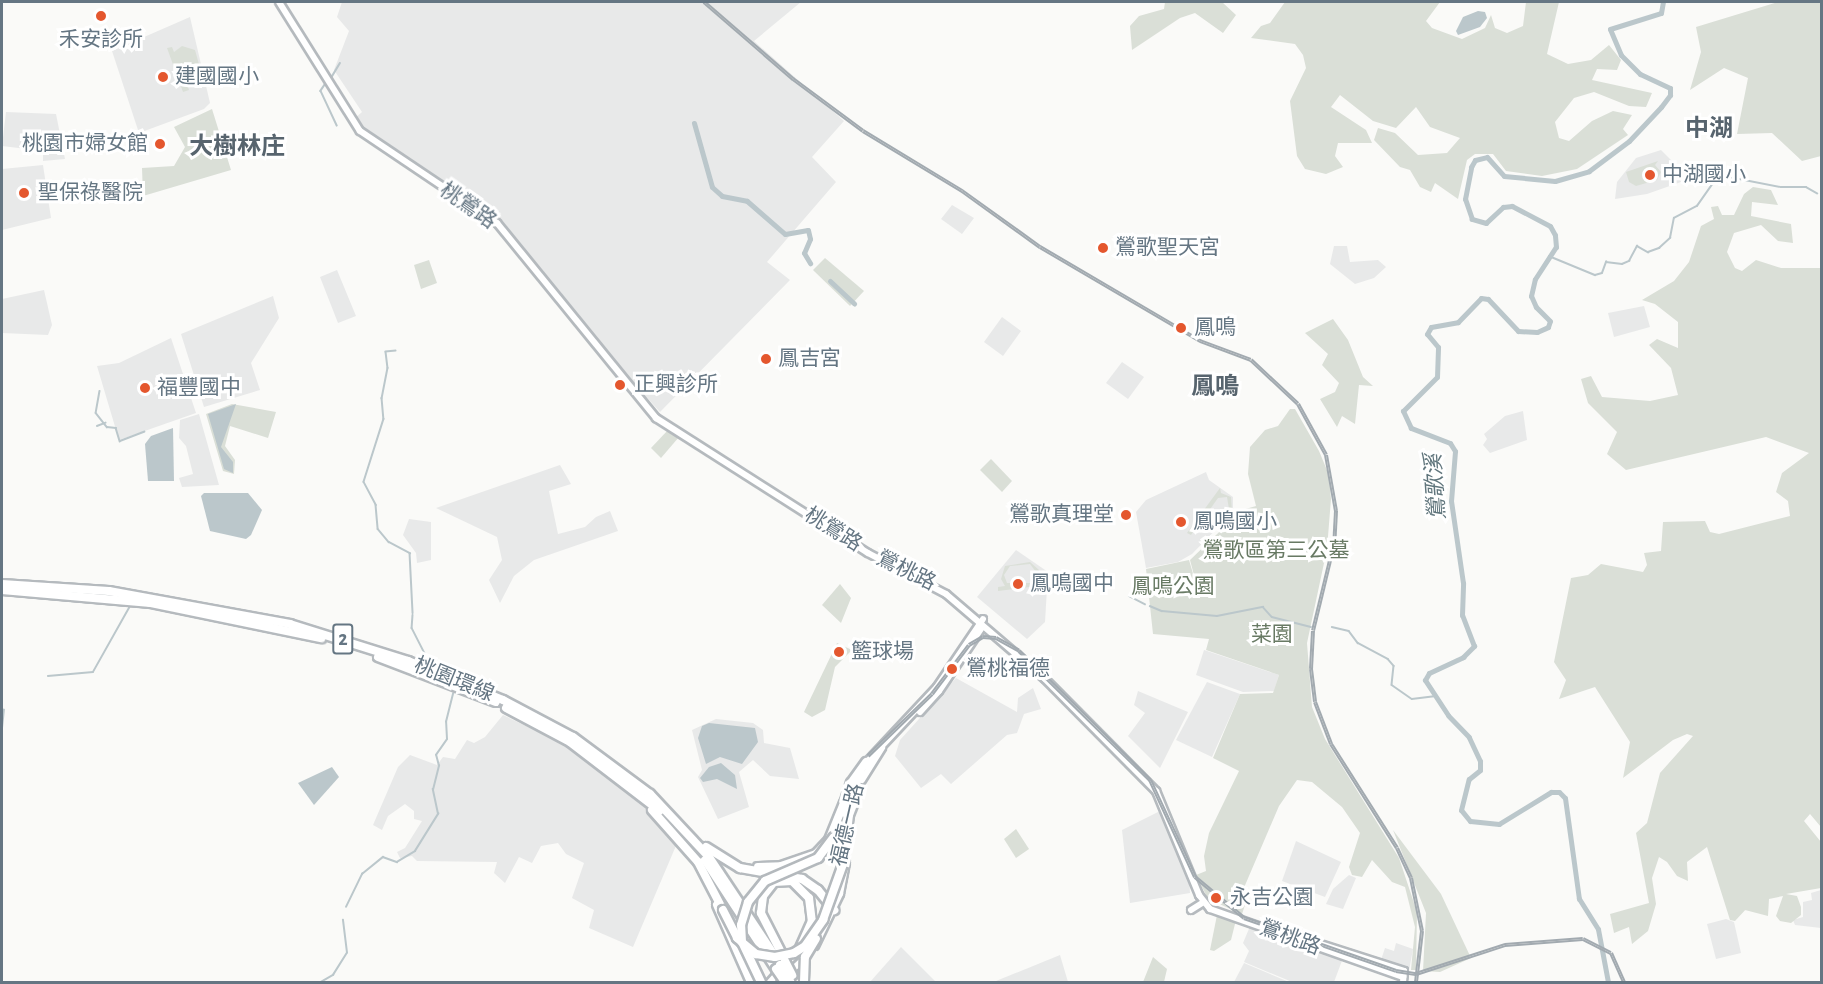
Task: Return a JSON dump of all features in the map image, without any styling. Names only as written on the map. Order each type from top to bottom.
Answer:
[{"type":"highway","name":"桃園環線","points":[[2,584],[152,597],[290,624],[347,640],[466,683],[537,717],[605,758],[650,794],[745,907],[791,981]]},
{"type":"highway","name":"桃園環線","points":[[2,590],[150,603],[232,616],[346,645],[501,705],[570,741],[627,782],[694,844]]},
{"type":"highway","points":[[694,844],[739,864],[768,867],[796,862],[816,854],[825,845],[866,762]]},
{"type":"highway","points":[[804,982],[805,957],[831,910],[858,790]]},
{"type":"highway","points":[[761,982],[742,942],[744,910],[765,881],[818,858],[834,837],[844,803]]},
{"type":"highway","points":[[694,844],[726,862],[802,879],[829,896],[834,910]]},
{"type":"highway","points":[[694,844],[698,862],[746,982]]},
{"type":"highway","points":[[698,862],[737,938],[756,954],[775,957],[794,953],[805,946],[823,920],[843,864]]},
{"type":"highway","points":[[780,965],[761,913],[763,896],[774,882],[792,881],[809,898],[812,921],[800,948]]},
{"type":"highway","points":[[737,955],[751,982]]},
{"type":"main road","name":"桃鶯路","points":[[279,2],[360,131],[496,223],[656,418],[868,553]]},
{"type":"main road","name":"鶯桃路","points":[[868,553],[948,592],[984,621],[1156,785],[1197,884],[1212,906],[1403,977]]},
{"type":"main road","name":"鶯桃路","points":[[984,621],[1156,791],[1204,902],[1230,917],[1403,977]]},
{"type":"main road","name":"福德一路","points":[[770,982],[800,948],[829,896],[851,794],[866,762],[932,692],[984,621]]},
{"type":"main road","name":"福德一路","points":[[779,982],[814,948],[834,910],[858,790],[883,746],[933,698],[984,621]]},
{"type":"main road","points":[[829,896],[838,898]]},
{"type":"main road","points":[[1191,910],[1204,902]]},
{"type":"shaded area","points":[[342,2],[801,2],[754,41],[844,121],[812,157],[836,182],[767,262],[790,280],[660,412],[615,362],[512,234],[488,211],[364,132],[354,119],[362,112],[334,70],[349,31],[337,17]]},
{"type":"shaded area","points":[[1478,11],[1485,12],[1487,18],[1480,27],[1458,35],[1456,31],[1463,17]]},
{"type":"shaded area","name":"建國國小","points":[[190,17],[210,103],[204,109],[139,133],[112,51]]},
{"type":"shaded area","name":"聖保祿醫院","points":[[6,112],[56,114],[65,159],[43,161],[43,151],[2,146]]},
{"type":"shaded area","name":"中湖國小","points":[[1661,150],[1672,161],[1681,182],[1647,194],[1615,199],[1617,182],[1636,158]]},
{"type":"shaded area","name":"聖保祿醫院","points":[[43,165],[51,218],[2,230],[2,169]]},
{"type":"shaded area","points":[[952,205],[974,218],[962,234],[941,219]]},
{"type":"shaded area","points":[[1334,246],[1347,246],[1350,262],[1378,260],[1386,267],[1374,278],[1355,284],[1330,264]]},
{"type":"shaded area","points":[[337,270],[356,316],[338,323],[320,277]]},
{"type":"shaded area","points":[[44,290],[52,325],[48,335],[2,333],[2,299]]},
{"type":"shaded area","points":[[273,296],[279,318],[251,363],[260,390],[204,407],[181,334]]},
{"type":"shaded area","points":[[1644,306],[1650,327],[1614,337],[1608,313]]},
{"type":"shaded area","points":[[1002,317],[1021,331],[1003,356],[984,342]]},
{"type":"shaded area","name":"福豐國中","points":[[171,338],[196,413],[119,440],[97,366],[119,363]]},
{"type":"shaded area","points":[[1122,362],[1144,377],[1128,399],[1106,383]]},
{"type":"shaded area","points":[[236,404],[221,447],[233,462],[233,473],[224,469],[208,414]]},
{"type":"shaded area","points":[[1523,411],[1527,440],[1490,453],[1483,445],[1487,439],[1484,434],[1505,416]]},
{"type":"shaded area","points":[[199,414],[219,485],[182,487],[179,478],[193,474],[186,446],[179,438],[180,420]]},
{"type":"shaded area","points":[[173,428],[174,481],[148,481],[145,444],[151,436]]},
{"type":"shaded area","points":[[560,465],[571,484],[549,491],[558,534],[585,527],[596,517],[610,511],[618,531],[534,560],[514,576],[500,603],[489,580],[502,560],[497,537],[436,508]]},
{"type":"shaded area","name":"鳳鳴國小","points":[[1206,472],[1209,480],[1233,497],[1233,512],[1192,554],[1178,562],[1146,568],[1136,512],[1146,500]]},
{"type":"shaded area","points":[[204,493],[248,493],[262,510],[251,535],[246,539],[210,531],[201,496]]},
{"type":"shaded area","points":[[409,519],[431,522],[431,560],[417,563],[416,553],[403,535]]},
{"type":"shaded area","name":"鳳鳴國中","points":[[1016,550],[1048,572],[1045,622],[1027,639],[977,597]]},
{"type":"shaded area","points":[[1204,650],[1279,675],[1274,691],[1243,692],[1196,675]]},
{"type":"shaded area","points":[[956,678],[1017,712],[1018,698],[1033,688],[1041,709],[1024,714],[1017,733],[1007,735],[951,784],[941,774],[921,788],[895,756],[900,740]]},
{"type":"shaded area","points":[[1207,682],[1240,694],[1212,757],[1176,740]]},
{"type":"shaded area","points":[[1138,691],[1188,712],[1160,768],[1128,736],[1145,713],[1134,705]]},
{"type":"shaded area","points":[[503,715],[564,744],[627,788],[678,841],[633,947],[589,928],[594,910],[572,898],[584,863],[566,854],[558,843],[541,846],[532,863],[519,857],[505,883],[494,873],[497,862],[417,861],[412,856],[400,858],[397,852],[405,848],[422,821],[414,819],[414,811],[405,804],[388,816],[382,830],[373,825],[398,767],[410,755],[437,765],[443,757],[455,759],[467,740],[474,743],[485,737]]},
{"type":"shaded area","points":[[716,719],[753,723],[763,730],[764,743],[790,748],[799,779],[770,776],[753,760],[739,772],[749,807],[718,819],[698,777],[702,770],[692,730]]},
{"type":"shaded area","points":[[709,723],[755,728],[758,742],[742,764],[720,757],[706,764],[698,738],[702,726]]},
{"type":"shaded area","points":[[721,763],[735,775],[737,789],[717,779],[703,782],[700,778],[709,767]]},
{"type":"shaded area","points":[[332,767],[339,777],[314,805],[298,783]]},
{"type":"shaded area","points":[[1162,810],[1189,875],[1190,893],[1130,903],[1122,830]]},
{"type":"shaded area","points":[[1296,841],[1341,862],[1325,897],[1282,881]]},
{"type":"shaded area","points":[[1349,875],[1356,878],[1343,909],[1326,904],[1333,889]]},
{"type":"shaded area","points":[[1821,890],[1821,928],[1795,925],[1793,920],[1803,917],[1803,902],[1812,900],[1811,893]]},
{"type":"shaded area","points":[[1726,919],[1734,922],[1741,953],[1716,959],[1707,924]]},
{"type":"shaded area","points":[[1251,924],[1343,958],[1334,982],[1292,982],[1244,962],[1249,951],[1243,943]]},
{"type":"shaded area","points":[[1396,943],[1413,949],[1409,971],[1380,963],[1385,948],[1394,951]]},
{"type":"shaded area","points":[[901,947],[936,982],[870,982]]},
{"type":"shaded area","points":[[1060,955],[1068,982],[996,982],[996,981]]},
{"type":"shaded area","points":[[1244,963],[1289,982],[1234,982]]},
{"type":"green space","points":[[1165,2],[1222,2],[1236,15],[1223,33],[1195,13],[1180,18],[1132,50],[1130,26],[1139,16],[1164,9]]},
{"type":"green space","points":[[1285,2],[1440,2],[1426,21],[1432,28],[1462,39],[1485,28],[1491,15],[1495,28],[1507,33],[1523,26],[1526,2],[1559,2],[1547,54],[1568,64],[1591,60],[1609,45],[1621,60],[1617,70],[1597,69],[1592,80],[1652,93],[1646,107],[1629,106],[1594,92],[1574,98],[1555,122],[1559,138],[1569,141],[1592,121],[1613,111],[1632,115],[1623,129],[1628,135],[1577,169],[1542,176],[1506,171],[1493,154],[1475,154],[1467,160],[1458,199],[1435,183],[1431,192],[1420,187],[1410,170],[1400,167],[1374,140],[1378,128],[1395,133],[1418,155],[1447,153],[1460,138],[1430,127],[1416,107],[1396,128],[1373,121],[1340,95],[1331,107],[1366,130],[1372,143],[1338,143],[1335,156],[1343,167],[1326,174],[1305,169],[1297,156],[1290,101],[1306,68],[1303,55],[1295,44],[1251,38],[1261,26],[1270,23]]},
{"type":"green space","points":[[1778,2],[1821,2],[1821,156],[1802,161],[1772,133],[1737,134],[1748,78],[1724,68],[1690,90],[1701,52],[1696,27]]},
{"type":"green space","points":[[182,46],[195,50],[202,75],[195,85],[187,84],[189,90],[183,92],[167,48],[172,47],[174,52]]},
{"type":"green space","points":[[212,109],[231,170],[143,196],[142,168],[174,166],[185,147],[174,127]]},
{"type":"green space","points":[[1658,161],[1655,165],[1661,172],[1657,180],[1636,186],[1629,182],[1626,172]]},
{"type":"green space","points":[[1753,187],[1771,190],[1778,205],[1752,202],[1751,216],[1791,224],[1793,243],[1778,241],[1761,225],[1734,233],[1727,252],[1735,268],[1742,271],[1756,260],[1781,268],[1821,268],[1821,827],[1810,814],[1804,821],[1821,842],[1821,888],[1786,894],[1797,896],[1801,907],[1801,915],[1791,923],[1780,921],[1776,916],[1783,896],[1769,899],[1768,916],[1745,910],[1735,921],[1730,920],[1707,847],[1687,862],[1688,881],[1677,876],[1667,862],[1659,857],[1652,878],[1656,904],[1648,931],[1632,944],[1629,927],[1614,933],[1610,914],[1649,903],[1636,833],[1647,823],[1660,773],[1693,736],[1687,734],[1673,740],[1623,778],[1630,742],[1595,687],[1559,699],[1566,680],[1554,662],[1571,578],[1588,575],[1601,564],[1643,572],[1647,565],[1644,553],[1661,551],[1663,522],[1705,521],[1710,532],[1719,534],[1790,516],[1788,501],[1776,492],[1782,473],[1809,453],[1766,437],[1626,470],[1607,454],[1617,432],[1588,403],[1581,379],[1591,376],[1602,397],[1650,401],[1678,395],[1671,368],[1649,345],[1657,339],[1678,348],[1678,322],[1655,304],[1642,300],[1674,281],[1689,262],[1701,226],[1714,219],[1711,207],[1718,206],[1722,215],[1734,215],[1744,194]]},
{"type":"green space","points":[[825,258],[864,291],[850,306],[813,270]]},
{"type":"green space","points":[[429,260],[437,283],[421,289],[414,265]]},
{"type":"green space","points":[[1333,319],[1348,340],[1363,377],[1373,386],[1359,385],[1355,424],[1342,416],[1337,427],[1320,399],[1335,392],[1339,383],[1322,365],[1328,354],[1305,333]]},
{"type":"green space","points":[[232,404],[276,412],[268,438],[230,426],[225,446],[235,460],[234,474],[223,471],[206,414]]},
{"type":"green space","points":[[1290,409],[1295,409],[1319,451],[1329,475],[1331,499],[1327,549],[1307,643],[1312,707],[1325,739],[1399,858],[1417,912],[1416,970],[1411,970],[1415,927],[1405,887],[1392,882],[1372,860],[1362,877],[1352,875],[1349,867],[1360,833],[1342,807],[1312,782],[1297,780],[1279,806],[1243,890],[1249,893],[1242,914],[1208,899],[1196,875],[1206,871],[1204,856],[1209,833],[1239,771],[1213,758],[1240,694],[1273,693],[1279,675],[1206,650],[1209,639],[1153,634],[1146,569],[1189,560],[1199,594],[1190,560],[1242,510],[1256,506],[1248,474],[1250,447],[1265,430],[1278,426]]},
{"type":"green space","points":[[668,430],[679,437],[661,458],[651,448]]},
{"type":"green space","points":[[991,459],[1012,481],[1002,492],[980,470]]},
{"type":"green space","points":[[1220,488],[1221,493],[1231,497],[1232,511],[1216,529],[1205,528],[1201,521],[1191,535],[1187,533]],"holes":[[[1227,497],[1229,509],[1215,525],[1207,525],[1206,515],[1218,498]]]},
{"type":"green space","points":[[1030,562],[1039,570],[1037,581],[1045,585],[998,591],[998,587],[1005,586],[1001,579],[1005,566]],"holes":[[[1030,564],[1036,572],[1031,583],[1007,583],[1004,575],[1010,566]]]},
{"type":"green space","points":[[840,584],[851,598],[841,623],[822,605]]},
{"type":"green space","points":[[837,643],[852,650],[835,667],[825,710],[812,717],[804,712]]},
{"type":"green space","points":[[1016,829],[1029,849],[1016,858],[1004,839]]},
{"type":"green space","points":[[1393,830],[1441,894],[1471,958],[1440,972],[1423,971],[1426,913]]},
{"type":"green space","points":[[1217,915],[1236,920],[1231,940],[1214,951],[1210,950]]},
{"type":"green space","points":[[1153,957],[1167,969],[1164,982],[1143,982]]},
{"type":"waterway","name":"鶯歌溪","points":[[1608,982],[1598,929],[1579,899],[1565,798],[1559,792],[1551,792],[1499,824],[1470,821],[1461,810],[1469,779],[1480,770],[1480,761],[1469,737],[1448,715],[1425,680],[1429,673],[1463,657],[1474,646],[1462,615],[1463,583],[1451,501],[1455,451],[1450,443],[1411,428],[1403,411],[1437,377],[1438,347],[1427,334],[1431,327],[1458,322],[1481,298],[1488,299],[1518,331],[1537,332],[1548,327],[1550,321],[1536,307],[1531,296],[1535,279],[1556,247],[1555,235],[1550,226],[1512,206],[1503,207],[1486,223],[1472,219],[1465,199],[1471,167],[1475,160],[1487,157],[1504,176],[1555,181],[1589,171],[1629,141],[1661,107],[1670,95],[1670,88],[1640,74],[1621,55],[1610,29],[1661,13],[1663,2]]},
{"type":"waterway","points":[[331,78],[340,63]]},
{"type":"waterway","points":[[327,82],[321,91],[337,125]]},
{"type":"waterway","points":[[694,123],[712,187],[722,196],[747,201],[785,234],[808,230],[810,239],[804,253],[810,263]]},
{"type":"waterway","points":[[1549,256],[1595,275],[1602,273],[1606,262],[1622,264],[1629,261],[1637,246],[1648,252],[1659,248],[1670,238],[1674,218],[1697,206],[1719,175],[1781,187],[1806,187],[1817,193]]},
{"type":"waterway","points":[[830,281],[854,303]]},
{"type":"waterway","points":[[396,351],[386,352],[388,368],[382,398],[384,419],[364,482],[376,505],[378,529],[389,542],[410,553],[413,613]]},
{"type":"waterway","points":[[100,391],[96,413],[107,427],[116,428],[120,441],[144,432]]},
{"type":"waterway","points":[[97,426],[105,423]]},
{"type":"waterway","points":[[1129,596],[1145,604]]},
{"type":"waterway","points":[[48,676],[93,672],[130,606]]},
{"type":"waterway","points":[[1150,606],[1162,611],[1217,616],[1263,607],[1272,617],[1311,627]]},
{"type":"waterway","points":[[413,615],[412,628],[428,660]]},
{"type":"waterway","points":[[1332,627],[1349,631],[1358,643],[1388,659],[1394,666],[1392,685],[1412,699],[1436,696]]},
{"type":"waterway","points":[[346,907],[362,874],[383,857],[397,862],[415,851],[438,814],[433,790],[439,766],[436,755],[447,739],[446,722],[453,694]]},
{"type":"waterway","points":[[2,728],[4,710]]},
{"type":"waterway","points":[[321,982],[333,975],[347,953],[343,920]]},
{"type":"railway","points":[[704,2],[793,79],[863,131],[962,191],[1040,247],[1200,341],[1251,360],[1298,404],[1326,455],[1336,511],[1334,544],[1313,631],[1311,669],[1315,702],[1331,744],[1397,848],[1411,878],[1422,931],[1416,982]]},
{"type":"railway","points":[[868,756],[932,694],[969,645],[983,637],[996,638],[1019,651],[1150,780],[1195,877],[1244,918],[1396,971],[1416,974],[1505,945],[1583,939],[1611,953],[1624,982]]},
{"type":"place","name":"禾安診所","points":[[101,16]]},
{"type":"place","name":"建國國小","points":[[163,77]]},
{"type":"place","name":"桃園市婦女館","points":[[160,144]]},
{"type":"place","name":"中湖國小","points":[[1650,175]]},
{"type":"place","name":"聖保祿醫院","points":[[24,193]]},
{"type":"place","name":"鶯歌聖天宮","points":[[1103,248]]},
{"type":"place","name":"鳳鳴","points":[[1181,328]]},
{"type":"place","name":"鳳吉宮","points":[[766,359]]},
{"type":"place","name":"正興診所","points":[[620,385]]},
{"type":"place","name":"福豐國中","points":[[145,388]]},
{"type":"place","name":"鶯歌真理堂","points":[[1126,515]]},
{"type":"place","name":"鳳鳴國小","points":[[1181,522]]},
{"type":"place","name":"鳳鳴國中","points":[[1018,584]]},
{"type":"place","name":"籃球場","points":[[839,652]]},
{"type":"place","name":"鶯桃福德","points":[[952,669]]},
{"type":"place","name":"永吉公園","points":[[1216,898]]},
{"type":"district","name":"中湖","points":[[1709,130]]},
{"type":"district","name":"大樹林庄","points":[[237,148]]},
{"type":"district","name":"鳳鳴","points":[[1215,388]]},
{"type":"park label","name":"鶯歌區第三公墓","points":[[1276,551]]},
{"type":"park label","name":"鳳鳴公園","points":[[1173,587]]},
{"type":"park label","name":"菜園","points":[[1272,635]]}]
